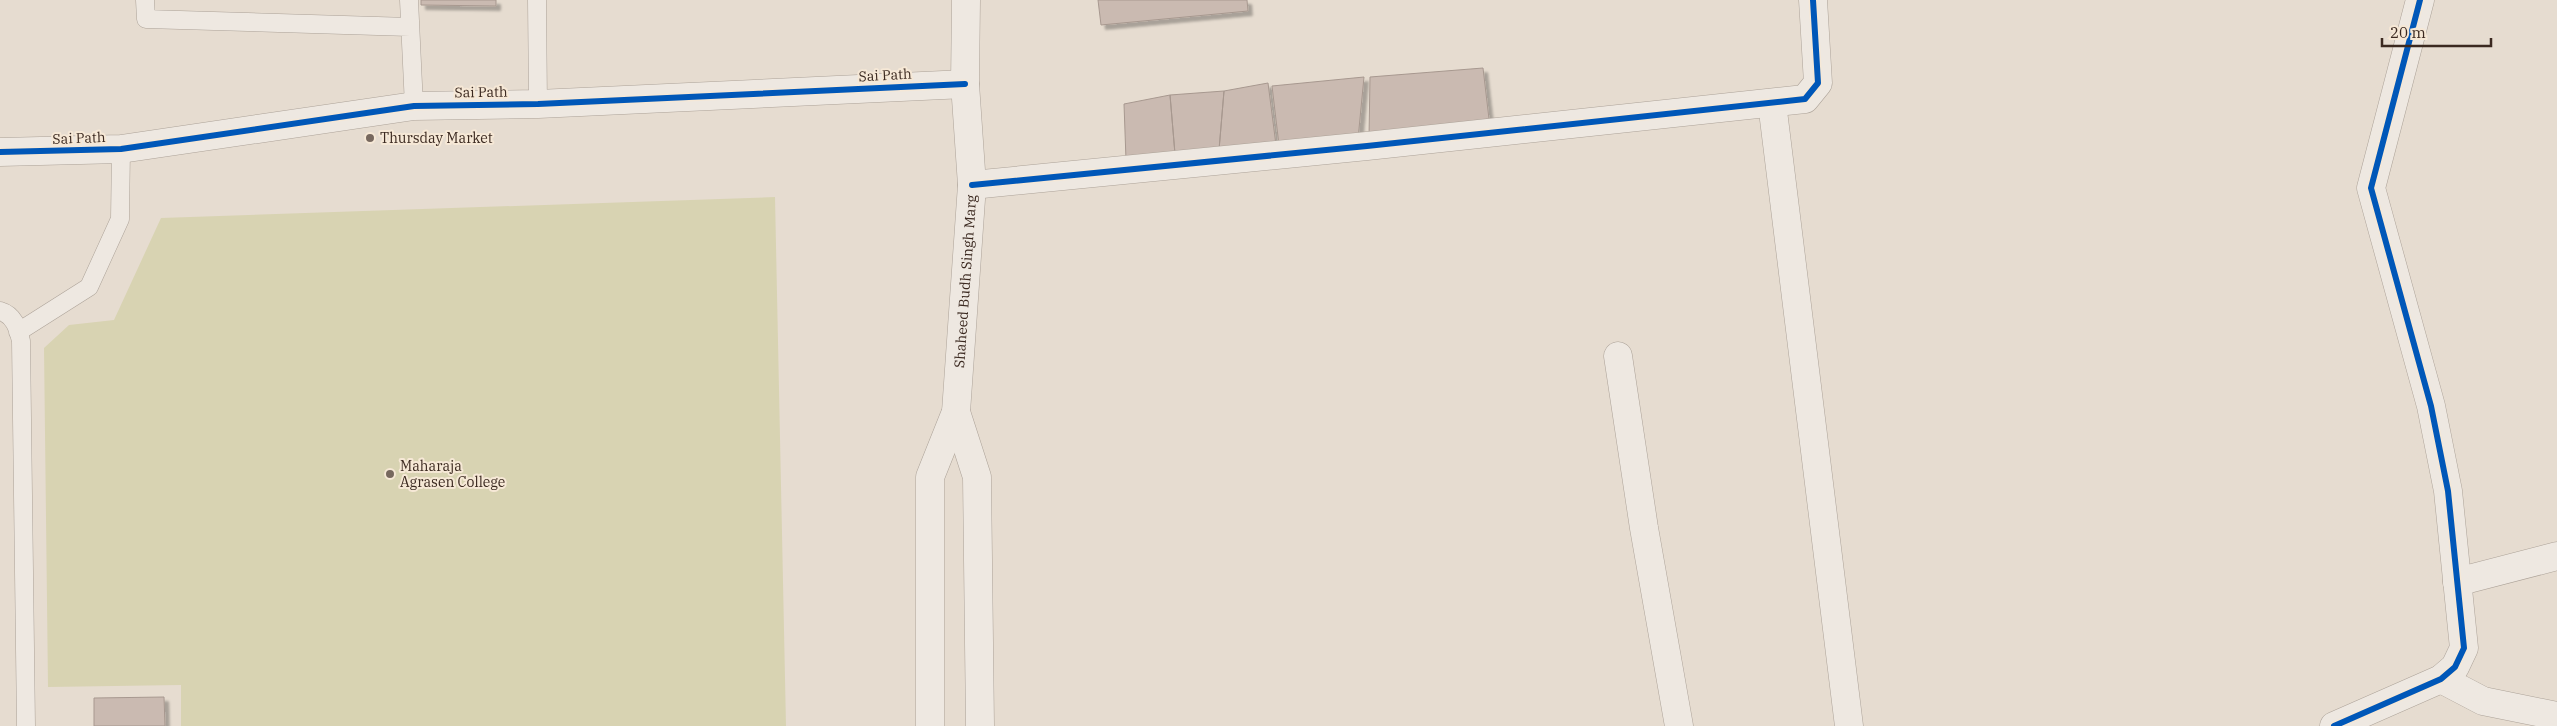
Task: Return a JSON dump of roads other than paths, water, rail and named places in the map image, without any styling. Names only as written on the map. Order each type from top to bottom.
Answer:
[{"type":"street","name":"Shaheed Budh Singh Marg","points":[[956,412],[972,185],[965,84],[966,0]]},
{"type":"street","points":[[972,185],[1368,146],[1805,99],[1818,83],[1813,0]]},
{"type":"street","points":[[2334,726],[2441,680],[2455,667],[2464,648],[2448,491],[2431,406],[2370,188],[2420,0]]},
{"type":"street","name":"Sai Path","points":[[0,152],[121,149],[414,106],[538,104],[965,84]]},
{"type":"street","points":[[1772,103],[1849,726]]},
{"type":"street","points":[[1618,356],[1644,528],[1679,726]]},
{"type":"street","points":[[930,726],[930,478],[956,412]]},
{"type":"street","points":[[956,412],[977,477],[980,726]]},
{"type":"street","points":[[2457,582],[2557,556]]},
{"type":"street","points":[[2441,680],[2483,701],[2557,716]]},
{"type":"lane","points":[[145,0],[146,19],[410,27]]},
{"type":"lane","points":[[409,0],[414,106]]},
{"type":"lane","points":[[537,0],[538,104]]},
{"type":"lane","points":[[18,332],[89,288],[120,219],[121,149]]},
{"type":"lane","points":[[0,311],[15,322],[21,341],[26,726]]},
{"type":"place","name":"Thursday Market","points":[[370,138]]},
{"type":"place","name":"Maharaja Agrasen College","points":[[390,474]]}]
